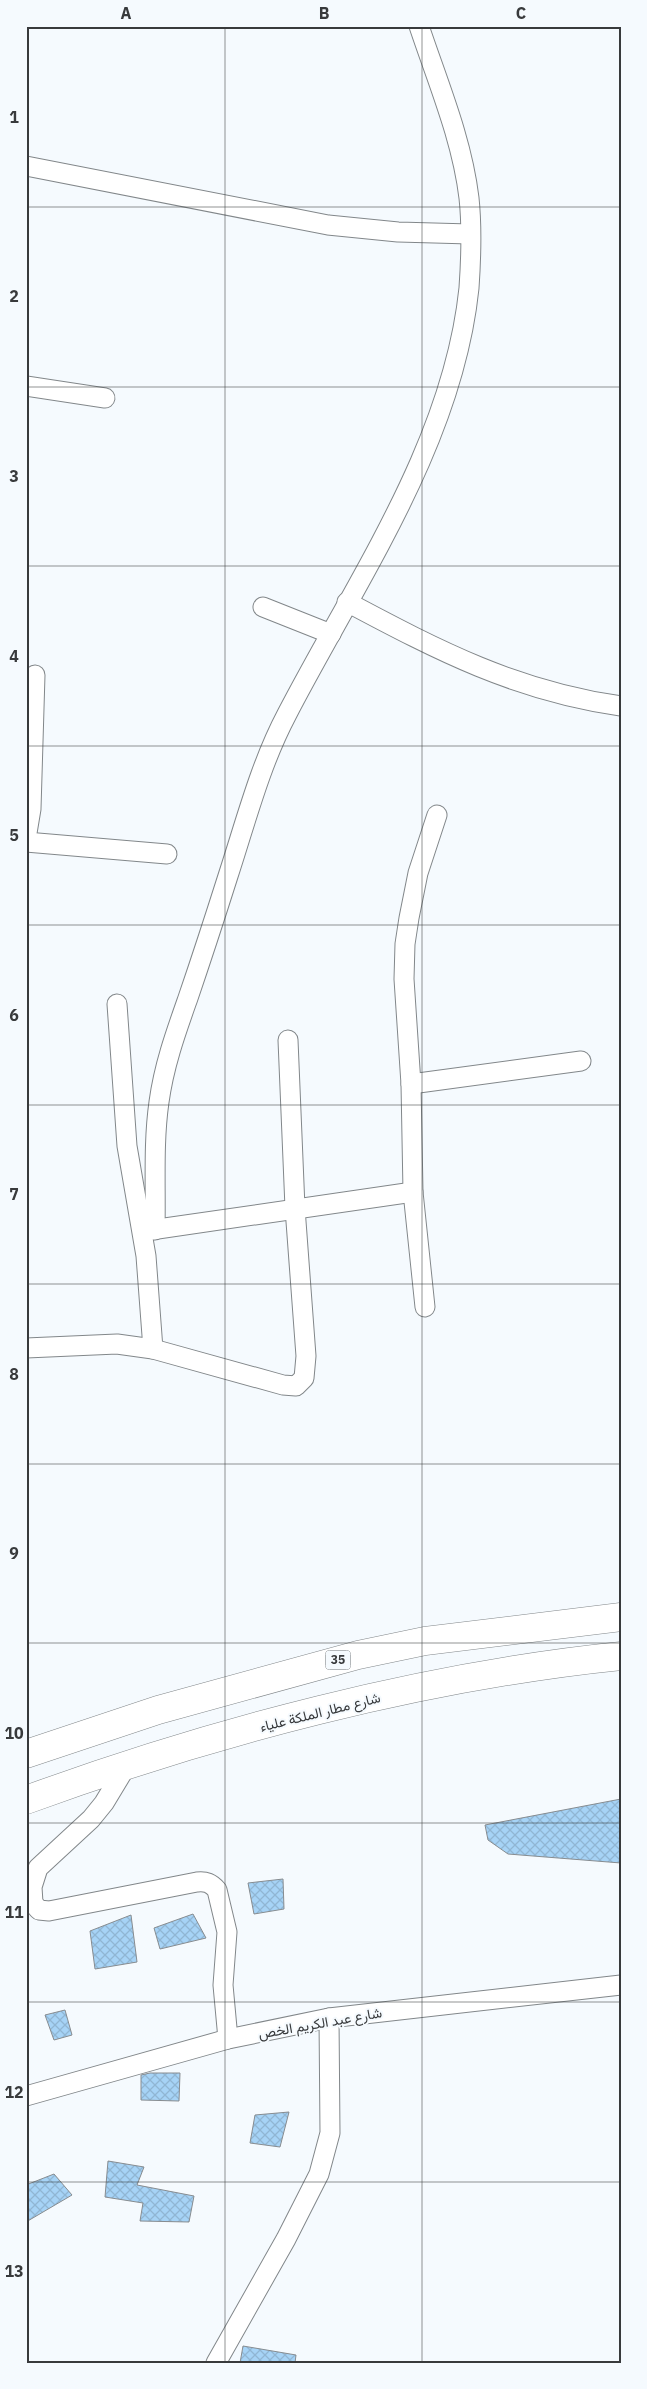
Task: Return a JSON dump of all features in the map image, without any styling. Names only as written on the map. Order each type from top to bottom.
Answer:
[{"type":"highway","name":"35","points":[[26,1754],[158,1710],[358,1655],[426,1642],[621,1617]]},
{"type":"highway","name":"شارع مطار الملكة علياء","points":[[26,1800],[127,1765],[291,1718],[460,1680],[621,1656]]},
{"type":"street","points":[[153,1349],[149,1231],[161,1086],[169,1052],[237,850],[253,793],[285,717],[396,511],[438,418],[462,332],[469,286],[469,199],[446,103],[419,26]]},
{"type":"street","points":[[26,166],[328,224],[398,232],[470,234]]},
{"type":"street","points":[[26,386],[105,398]]},
{"type":"street","points":[[347,602],[431,647],[489,672],[540,690],[621,706]]},
{"type":"street","points":[[262,607],[331,634]]},
{"type":"street","points":[[36,675],[31,809],[26,841],[167,854]]},
{"type":"street","points":[[426,1307],[413,1192],[411,1084],[404,979],[405,944],[418,873],[437,815]]},
{"type":"street","points":[[117,1004],[127,1146],[149,1231]]},
{"type":"street","points":[[26,1348],[117,1344],[153,1349],[283,1385],[296,1386],[301,1383],[305,1374],[306,1356],[295,1208],[288,1040]]},
{"type":"street","points":[[411,1084],[581,1061]]},
{"type":"street","points":[[149,1231],[413,1192]]},
{"type":"street","points":[[127,1765],[98,1811],[38,1868],[32,1887],[33,1903],[39,1910],[49,1911],[197,1882],[207,1882],[213,1885],[217,1890],[227,1932],[223,1985],[228,2039]]},
{"type":"street","points":[[81,1781],[92,1787],[98,1811]]},
{"type":"street","name":"شارع عبد الكريم الخص","points":[[26,2096],[228,2039],[328,2018],[621,1985]]},
{"type":"street","points":[[216,2363],[286,2239],[319,2174],[330,2133],[328,2018]]},
{"type":"building","points":[[621,1799],[621,1863],[508,1854],[488,1840],[485,1825]]},
{"type":"building","points":[[283,1879],[284,1909],[254,1914],[248,1883]]},
{"type":"building","points":[[193,1914],[206,1938],[160,1949],[154,1928]]},
{"type":"building","points":[[131,1915],[137,1962],[95,1969],[90,1931]]},
{"type":"building","points":[[65,2010],[72,2035],[54,2040],[45,2015]]},
{"type":"building","points":[[150,2073],[180,2073],[179,2101],[141,2100],[141,2075]]},
{"type":"building","points":[[289,2112],[280,2147],[250,2143],[255,2115]]},
{"type":"building","points":[[108,2161],[144,2167],[137,2185],[194,2196],[189,2222],[140,2221],[143,2203],[105,2197]]},
{"type":"building","points":[[54,2174],[72,2195],[26,2222],[26,2185]]},
{"type":"building","points":[[243,2346],[296,2355],[295,2363],[240,2363]]}]
